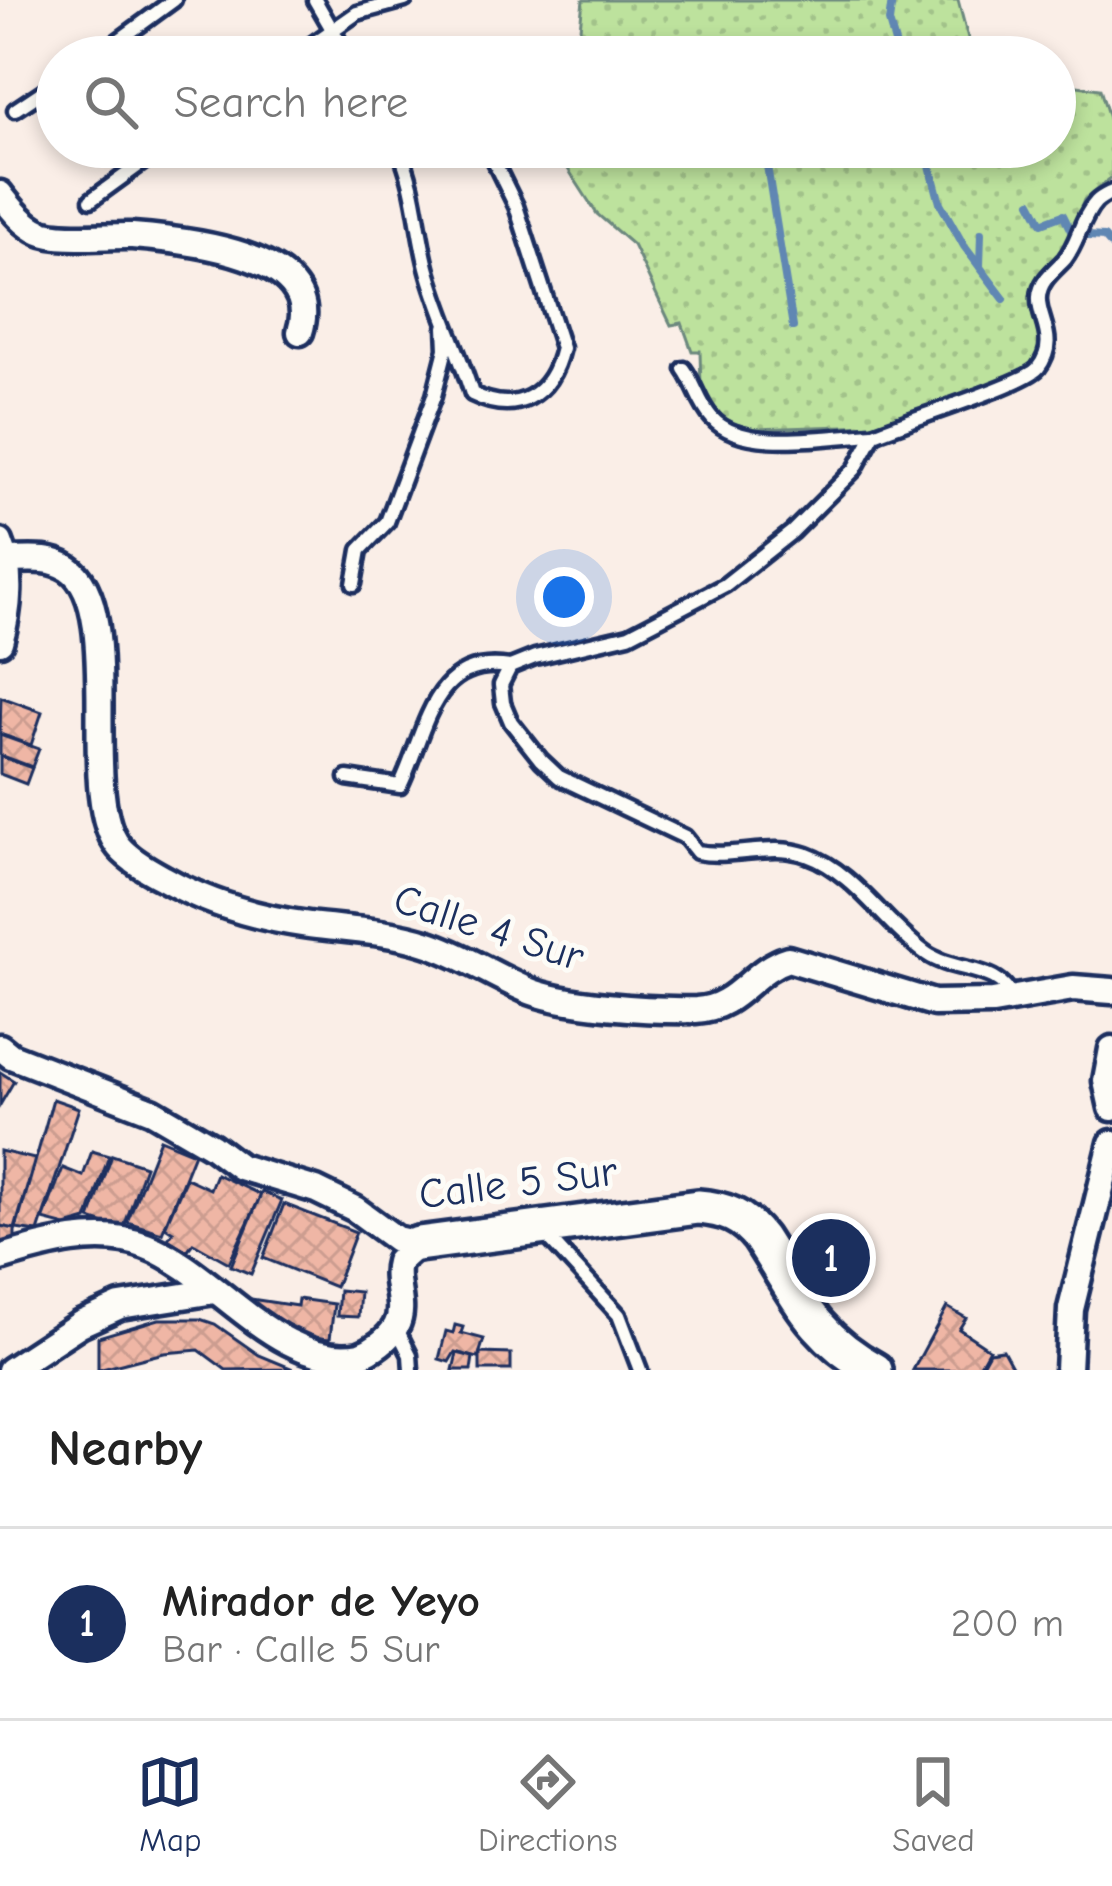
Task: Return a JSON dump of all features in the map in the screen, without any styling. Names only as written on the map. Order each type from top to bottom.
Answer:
[{"type":"street","points":[[0,194],[14,213],[42,234],[134,236],[219,247],[272,268],[295,285],[303,302],[300,332]]},
{"type":"street","points":[[0,642],[8,598],[3,551]]},
{"type":"street","name":"Calle 4 Sur","points":[[3,551],[57,562],[80,578],[88,591],[97,647],[106,827],[120,849],[149,871],[206,900],[286,922],[372,931],[427,943],[544,997],[663,1009],[721,1006],[775,963],[788,959],[934,1003],[1012,1000],[1073,988],[1112,991]]},
{"type":"street","name":"Calle 5 Sur","points":[[0,1047],[11,1056],[152,1111],[240,1167],[316,1190],[355,1209],[396,1239],[418,1244],[698,1207],[730,1212],[760,1238],[819,1330],[845,1354],[875,1370]]},
{"type":"street","points":[[1110,1058],[1106,1082],[1112,1108]]},
{"type":"street","points":[[1068,1370],[1076,1284],[1112,1142]]},
{"type":"street","points":[[0,1258],[65,1241],[126,1240],[172,1257],[278,1343],[317,1359],[358,1356],[396,1326],[398,1262],[418,1244]]},
{"type":"street","points":[[10,1370],[80,1324],[120,1306],[214,1291]]},
{"type":"lane","points":[[125,36],[175,0]]},
{"type":"lane","points":[[316,0],[336,36]]},
{"type":"lane","points":[[328,36],[357,13],[405,0]]},
{"type":"lane","points":[[14,110],[36,96]]},
{"type":"lane","points":[[91,200],[135,168]]},
{"type":"lane","points":[[406,168],[416,194],[428,273],[472,394],[507,405],[529,402],[545,388],[562,348],[516,206],[497,168]]},
{"type":"lane","points":[[684,369],[712,418],[730,434],[763,439],[874,434],[1013,385],[1037,368],[1048,341],[1038,298],[1049,274],[1065,258],[1098,199],[1112,192]]},
{"type":"lane","points":[[354,584],[360,550],[387,522],[434,396],[446,349],[445,320]]},
{"type":"lane","points":[[346,778],[400,786],[427,712],[466,669],[484,663],[510,667],[628,635],[725,584],[792,532],[855,469],[874,434]]},
{"type":"lane","points":[[510,667],[500,686],[502,703],[512,722],[559,777],[685,837],[697,852],[781,849],[820,861],[930,956],[956,968],[996,976],[1008,987],[1012,1000]]},
{"type":"lane","points":[[538,1226],[619,1315],[640,1370]]},
{"type":"lane","points":[[396,1326],[410,1355],[411,1370]]},
{"type":"green space","points":[[583,0],[958,0],[967,36],[579,36]]},
{"type":"green space","points":[[1076,86],[1100,89],[1112,128],[1112,177],[1084,200],[1063,254],[1046,270],[1036,307],[1043,329],[1038,356],[1023,374],[875,425],[754,429],[724,421],[709,407],[701,388],[700,351],[692,351],[682,323],[671,325],[633,245],[597,214],[568,169],[1076,168]]},
{"type":"building","points":[[1,697],[42,712],[31,745],[0,734]]},
{"type":"building","points":[[0,735],[39,749],[32,767],[0,755]]},
{"type":"building","points":[[0,756],[32,768],[26,784],[0,774]]},
{"type":"building","points":[[0,1072],[14,1081],[0,1105]]},
{"type":"building","points":[[53,1099],[79,1108],[38,1232],[16,1229]]},
{"type":"building","points":[[160,1139],[194,1153],[162,1233],[127,1222]]},
{"type":"building","points":[[0,1151],[35,1159],[15,1229],[0,1226]]},
{"type":"building","points":[[92,1151],[109,1156],[87,1220],[66,1226],[43,1220],[63,1168],[83,1176]]},
{"type":"building","points":[[112,1155],[145,1166],[123,1230],[90,1219]]},
{"type":"building","points":[[216,1174],[261,1195],[229,1263],[193,1243],[187,1251],[168,1239],[173,1232],[165,1227],[186,1178],[210,1189]]},
{"type":"building","points":[[262,1192],[282,1200],[251,1274],[231,1266]]},
{"type":"building","points":[[284,1204],[356,1232],[335,1287],[263,1258]]},
{"type":"building","points":[[0,1226],[15,1229],[15,1243],[0,1244]]},
{"type":"building","points":[[339,1290],[360,1292],[358,1317],[337,1316]]},
{"type":"building","points":[[251,1299],[297,1306],[298,1299],[334,1304],[330,1339],[295,1335],[256,1308]]},
{"type":"building","points":[[947,1307],[966,1318],[959,1329],[989,1349],[977,1370],[913,1370]]},
{"type":"building","points":[[159,1319],[200,1319],[215,1324],[259,1355],[293,1369],[226,1370],[199,1350],[164,1353],[98,1370],[98,1337]]},
{"type":"building","points":[[455,1325],[463,1327],[461,1333],[484,1339],[478,1358],[455,1352],[449,1362],[439,1359],[446,1331],[453,1333]]},
{"type":"building","points":[[1003,1350],[1014,1370],[979,1370],[989,1352]]},
{"type":"building","points":[[457,1353],[473,1357],[471,1370],[453,1370]]},
{"type":"building","points":[[480,1353],[511,1354],[511,1370],[480,1370]]},
{"type":"waterway","points":[[892,0],[889,22],[893,36]]},
{"type":"waterway","points":[[767,168],[793,327]]},
{"type":"waterway","points":[[931,168],[940,203],[964,246],[1004,299]]},
{"type":"waterway","points":[[1031,202],[1042,223],[1063,215],[1073,235],[1104,237],[1112,246]]},
{"type":"waterway","points":[[980,267],[981,233]]},
{"type":"place","name":"Mirador de Yeyo","points":[[831,1258]]}]
